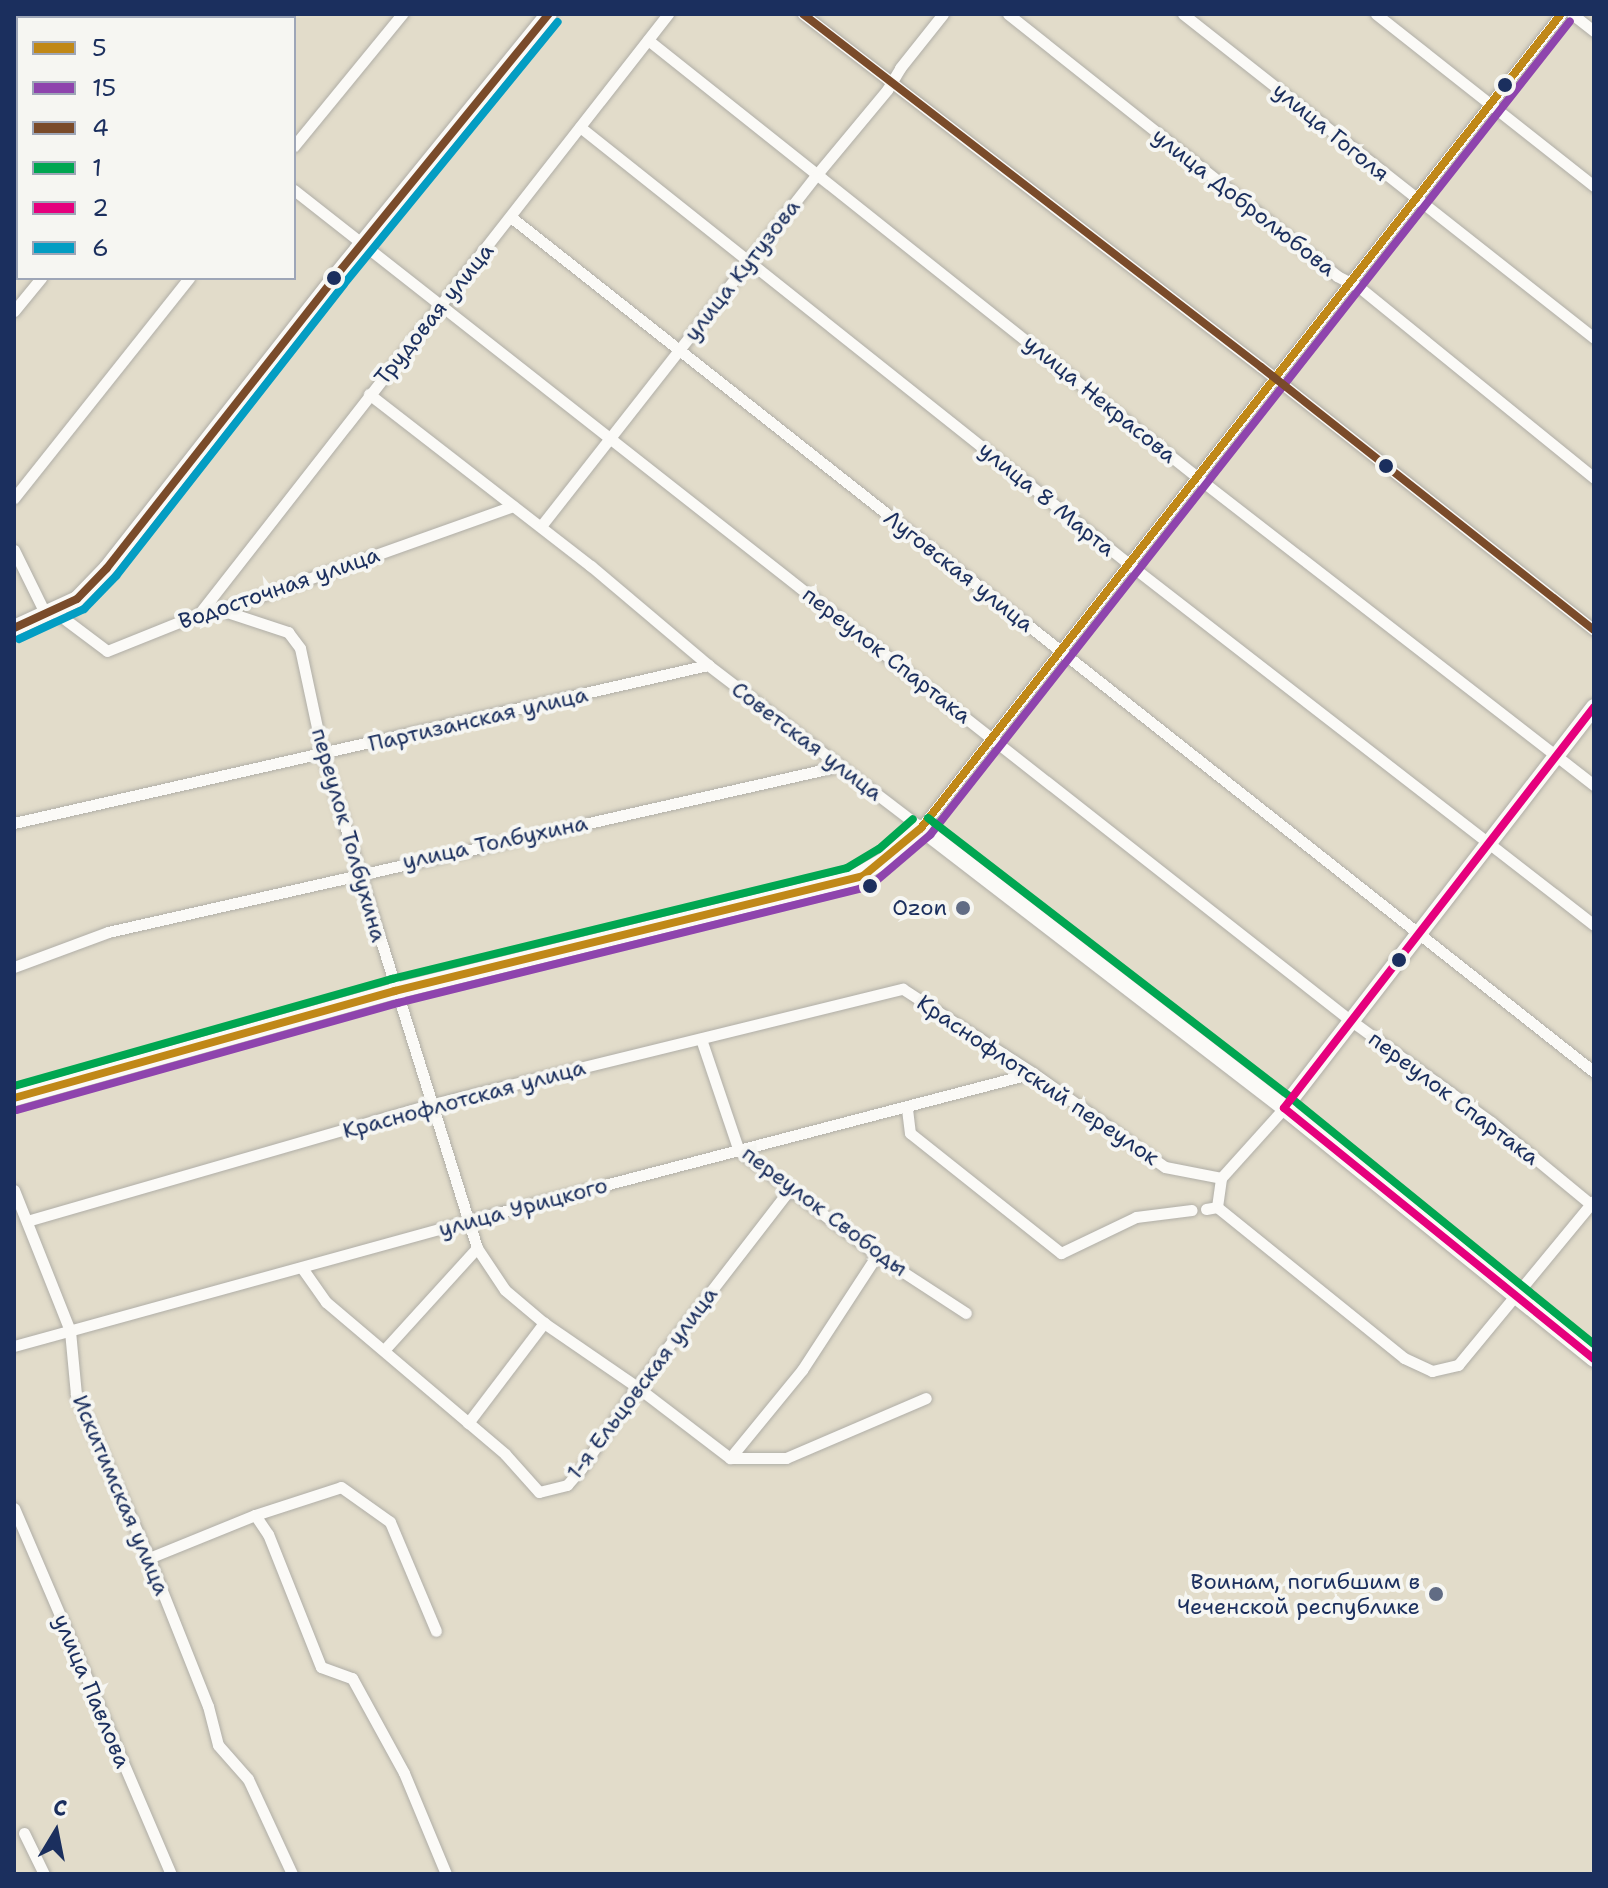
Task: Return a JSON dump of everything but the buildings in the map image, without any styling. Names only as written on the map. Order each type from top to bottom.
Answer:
[{"type":"street","points":[[296,144],[402,14]]},
{"type":"street","points":[[14,628],[77,599],[107,568],[362,243],[549,14]]},
{"type":"street","name":"Трудовая улица","points":[[199,614],[369,394],[512,218],[668,14]]},
{"type":"street","points":[[804,14],[1274,377],[1594,630]]},
{"type":"street","name":"улица Кутузова","points":[[541,526],[818,173],[892,84],[943,14]]},
{"type":"street","name":"улица Добролюбова","points":[[1008,14],[1594,478]]},
{"type":"street","name":"улица Гоголя","points":[[1183,14],[1594,338]]},
{"type":"street","points":[[1376,14],[1594,186]]},
{"type":"street","points":[[14,1098],[395,991],[863,876],[921,828],[1561,14]]},
{"type":"street","points":[[1572,14],[1594,31]]},
{"type":"street","name":"улица Некрасова","points":[[648,40],[1196,476],[1594,785]]},
{"type":"street","name":"улица 8 Марта","points":[[580,127],[1128,563],[1594,925]]},
{"type":"street","name":"переулок Спартака","points":[[296,192],[1350,1020],[1491,1122],[1593,1204]]},
{"type":"street","name":"Луговская улица","points":[[512,218],[1594,1072]]},
{"type":"street","points":[[14,311],[39,280]]},
{"type":"street","points":[[14,498],[187,280]]},
{"type":"street","name":"Советская улица","points":[[369,394],[541,526],[708,665],[1284,1108],[1594,1359]]},
{"type":"street","name":"Водосточная улица","points":[[50,613],[107,651],[199,614],[221,610],[513,506]]},
{"type":"street","points":[[14,550],[50,613]]},
{"type":"street","name":"переулок Толбухина","points":[[221,610],[288,632],[300,648],[323,755],[429,1105],[477,1248],[505,1290],[544,1323],[637,1387],[730,1458]]},
{"type":"street","name":"Партизанская улица","points":[[14,823],[708,665]]},
{"type":"street","points":[[1593,1204],[1458,1365],[1432,1371],[1404,1358],[1211,1208],[1221,1178],[1284,1108],[1594,707]]},
{"type":"street","name":"улица Толбухина","points":[[14,967],[108,932],[359,872],[840,766]]},
{"type":"street","name":"Краснофлотская улица","points":[[27,1221],[429,1105],[903,989]]},
{"type":"street","name":"Краснофлотский переулок","points":[[903,989],[1033,1073],[1165,1167],[1221,1178]]},
{"type":"street","name":"переулок Свободы","points":[[701,1039],[739,1151],[877,1255],[966,1313]]},
{"type":"street","name":"улица Урицкого","points":[[14,1346],[467,1221],[907,1109],[1033,1073]]},
{"type":"street","points":[[907,1109],[910,1133],[1061,1253],[1136,1217],[1192,1210]]},
{"type":"street","name":"Искитимская улица","points":[[14,1190],[70,1331],[76,1394],[149,1558],[208,1706],[218,1745],[248,1779],[292,1874]]},
{"type":"street","name":"1-я Ельцовская улица","points":[[302,1268],[326,1302],[505,1454],[539,1492],[567,1485],[637,1387],[789,1190]]},
{"type":"street","points":[[385,1349],[477,1248]]},
{"type":"street","points":[[730,1458],[802,1370],[877,1255]]},
{"type":"street","points":[[468,1423],[544,1323]]},
{"type":"street","points":[[730,1458],[786,1458],[926,1398]]},
{"type":"street","points":[[149,1558],[255,1515],[341,1487],[390,1522],[436,1631]]},
{"type":"street","name":"улица Павлова","points":[[14,1508],[171,1874]]},
{"type":"street","points":[[255,1515],[268,1534],[321,1667],[352,1678],[404,1773],[446,1874]]},
{"type":"street","points":[[24,1833],[44,1874]]},
{"type":"transit line","name":"4","points":[[14,628],[77,599],[107,568],[335,277],[549,14]]},
{"type":"transit line","name":"4","points":[[803,14],[1261,367],[1594,630]]},
{"type":"transit line","name":"5","points":[[14,1098],[395,991],[863,876],[921,828],[1561,14]]},
{"type":"transit line","name":"15","points":[[17,1110],[398,1003],[870,886],[930,835],[1570,21]]},
{"type":"transit line","name":"6","points":[[19,639],[84,609],[116,576],[344,284],[558,22]]},
{"type":"transit line","name":"2","points":[[1284,1108],[1594,707]]},
{"type":"transit line","name":"1","points":[[928,818],[1291,1098],[1594,1344]]},
{"type":"transit line","name":"1","points":[[14,1086],[392,979],[847,868],[879,849],[913,819]]},
{"type":"transit line","name":"2","points":[[1284,1108],[1594,1359]]},
{"type":"place","name":"Ozon","points":[[963,908]]},
{"type":"place","name":"Воинам, погибшим в Чеченской республике","points":[[1436,1594]]}]
